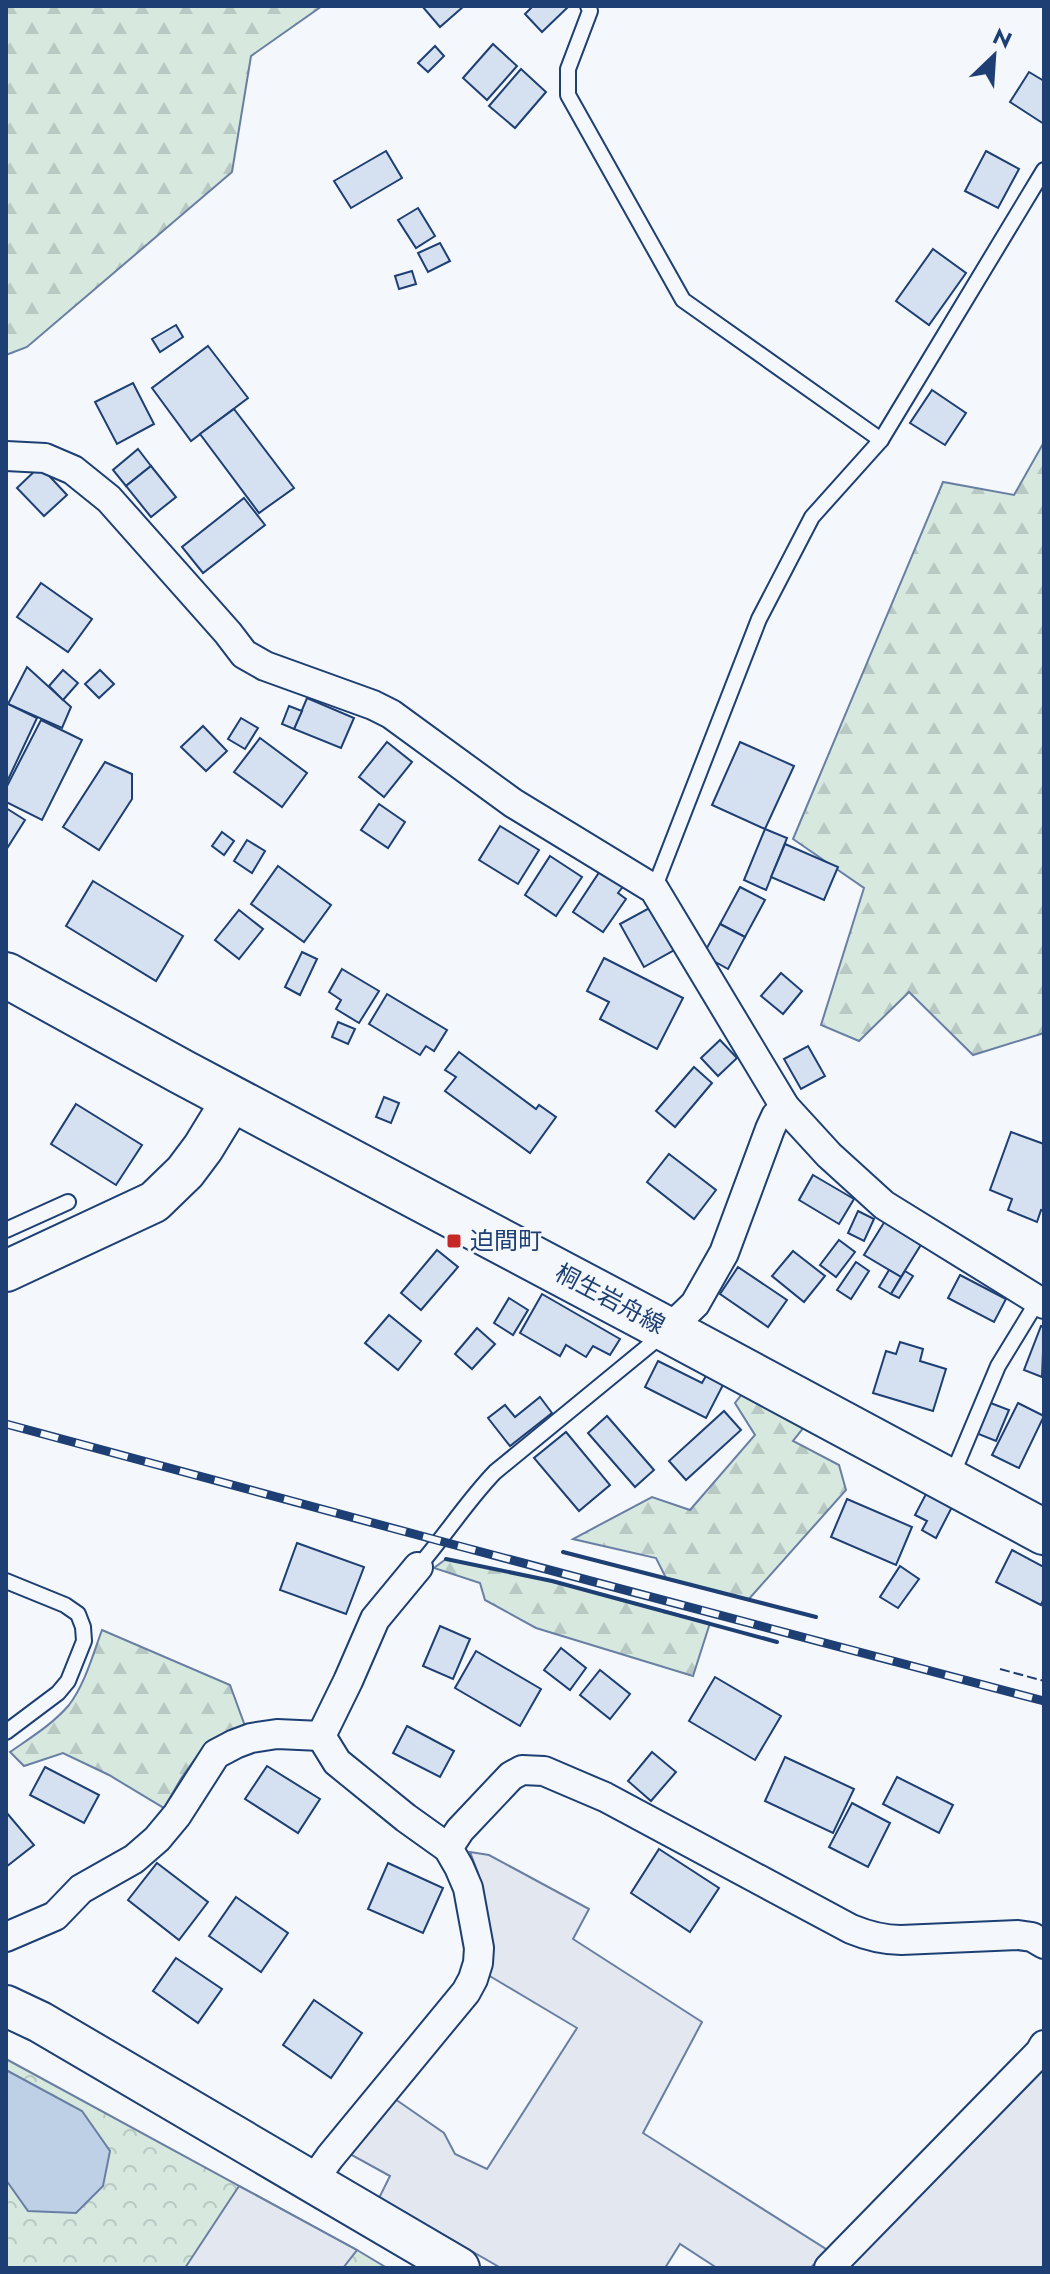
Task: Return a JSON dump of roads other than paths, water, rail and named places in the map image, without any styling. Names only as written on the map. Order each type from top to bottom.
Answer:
[{"type":"main road","name":"桐生岩舟線","points":[[6,975],[1044,1532]]},
{"type":"street","points":[[6,456],[45,458],[73,470],[109,499],[244,654],[265,666],[391,714],[513,803],[654,889],[785,1107],[829,1155],[884,1205],[1040,1303]]},
{"type":"street","points":[[6,1271],[154,1202],[185,1172],[233,1099]]},
{"type":"street","points":[[668,1330],[695,1304],[724,1253],[770,1129],[785,1107]]},
{"type":"street","points":[[321,1736],[375,1619],[418,1567]]},
{"type":"street","points":[[6,1937],[55,1916],[81,1889],[134,1859],[157,1839],[177,1815],[216,1754],[251,1738],[277,1734],[321,1736]]},
{"type":"street","points":[[313,2181],[466,1992],[478,1963],[479,1948],[465,1878],[448,1848],[337,1762],[321,1736]]},
{"type":"street","points":[[448,1848],[460,1830],[511,1776],[531,1768],[605,1797],[869,1936],[901,1940],[1010,1935],[1032,1937],[1044,1944]]},
{"type":"street","points":[[6,2006],[40,2022],[459,2268]]},
{"type":"street","points":[[829,2268],[1044,2045]]},
{"type":"lane","points":[[588,6],[590,11],[568,69],[568,95],[683,300],[881,440]]},
{"type":"lane","points":[[654,889],[759,619],[812,517],[881,440],[1044,170]]},
{"type":"lane","points":[[6,1230],[68,1202]]},
{"type":"lane","points":[[950,1482],[998,1366],[1040,1303]]},
{"type":"lane","points":[[418,1567],[495,1472],[668,1330]]},
{"type":"lane","points":[[6,1581],[65,1605],[78,1614],[84,1641],[68,1681],[58,1693],[6,1732]]},
{"type":"water","points":[[6,2070],[82,2111],[110,2151],[103,2186],[76,2213],[28,2211],[6,2180]]},
{"type":"railway","points":[[6,1424],[1044,1701]]},
{"type":"place","name":"迫間町","points":[[454,1241]]}]
